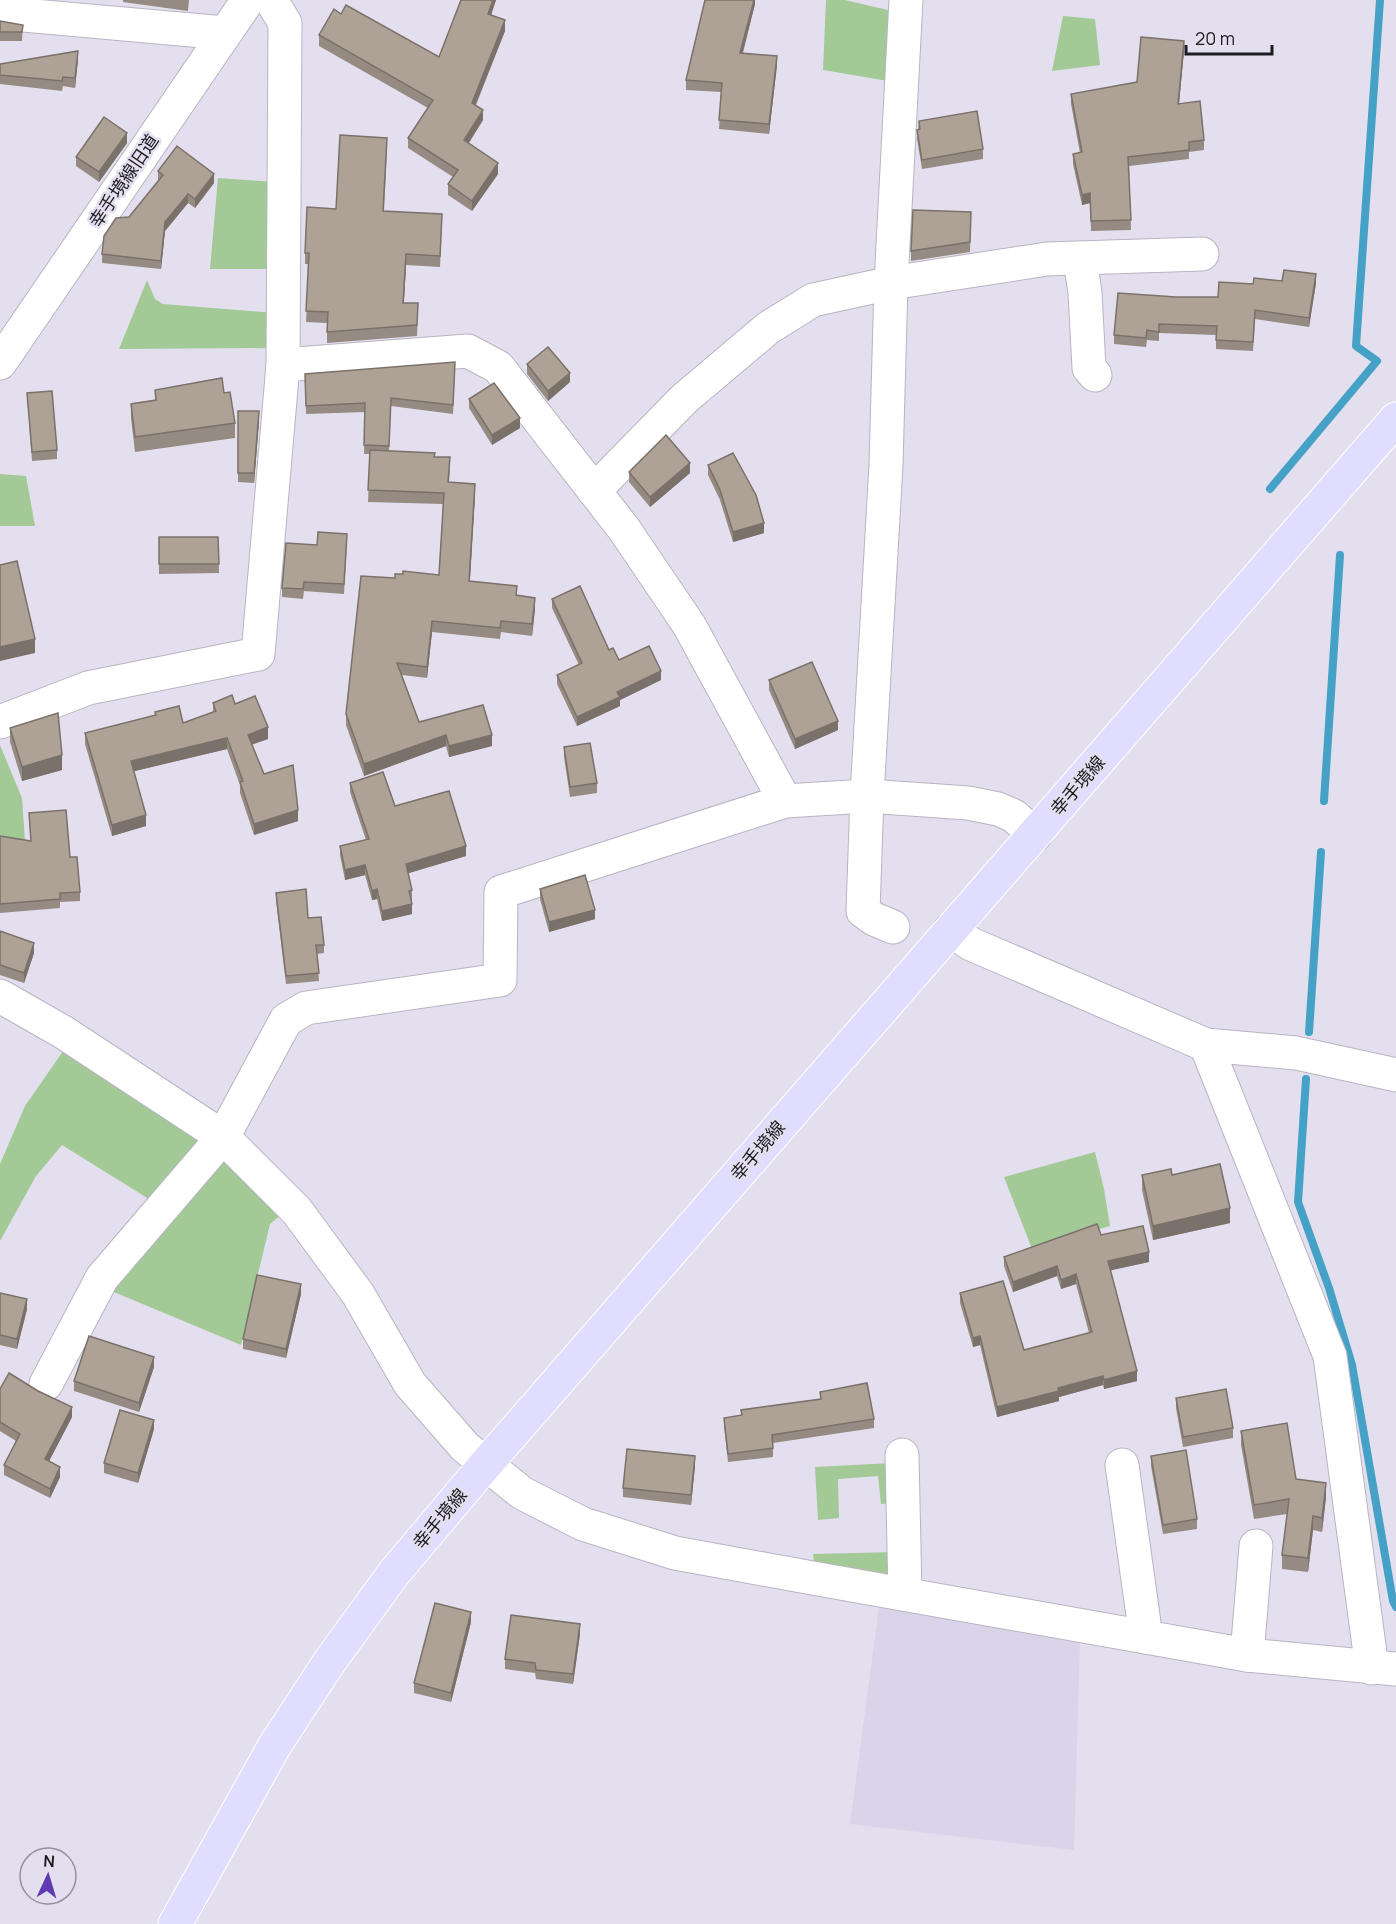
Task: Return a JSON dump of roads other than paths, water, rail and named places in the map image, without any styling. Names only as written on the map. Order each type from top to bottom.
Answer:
[{"type":"main road","name":"幸手境線","points":[[175,1924],[275,1745],[330,1661],[394,1573],[485,1465],[1396,419]]},
{"type":"street","name":"幸手境線旧道","points":[[0,363],[248,0]]},
{"type":"street","points":[[0,722],[88,688],[258,654],[283,365],[285,23],[271,0]]},
{"type":"street","points":[[893,927],[874,919],[863,911],[867,796],[886,465],[891,283],[906,0]]},
{"type":"street","points":[[0,13],[225,33]]},
{"type":"street","points":[[594,491],[684,399],[768,328],[813,300],[891,283],[1047,259],[1202,255]]},
{"type":"street","points":[[1080,258],[1085,293],[1089,368],[1095,375]]},
{"type":"street","points":[[283,365],[468,351],[498,368],[624,529],[689,625],[785,801]]},
{"type":"street","points":[[46,1384],[102,1278],[224,1137],[286,1020],[306,1008],[500,980],[501,892],[785,801],[867,796],[968,803],[998,809],[1014,816],[1035,835]]},
{"type":"street","points":[[950,930],[971,944],[1206,1045],[1296,1053],[1396,1075]]},
{"type":"street","points":[[0,996],[63,1032],[224,1137],[297,1211],[358,1294],[410,1384],[453,1434],[485,1465],[522,1493],[583,1524],[675,1553],[1247,1655],[1384,1668],[1330,1356],[1206,1045]]},
{"type":"street","points":[[902,1455],[905,1594]]},
{"type":"street","points":[[1122,1465],[1146,1637]]},
{"type":"street","points":[[1247,1655],[1256,1546]]},
{"type":"waterway","points":[[1270,489],[1377,361],[1356,346],[1380,0]]},
{"type":"waterway","points":[[1324,801],[1340,555]]},
{"type":"waterway","points":[[1309,1032],[1321,852]]},
{"type":"waterway","points":[[1306,1079],[1298,1202],[1329,1288],[1352,1365],[1393,1601],[1396,1607]]}]
